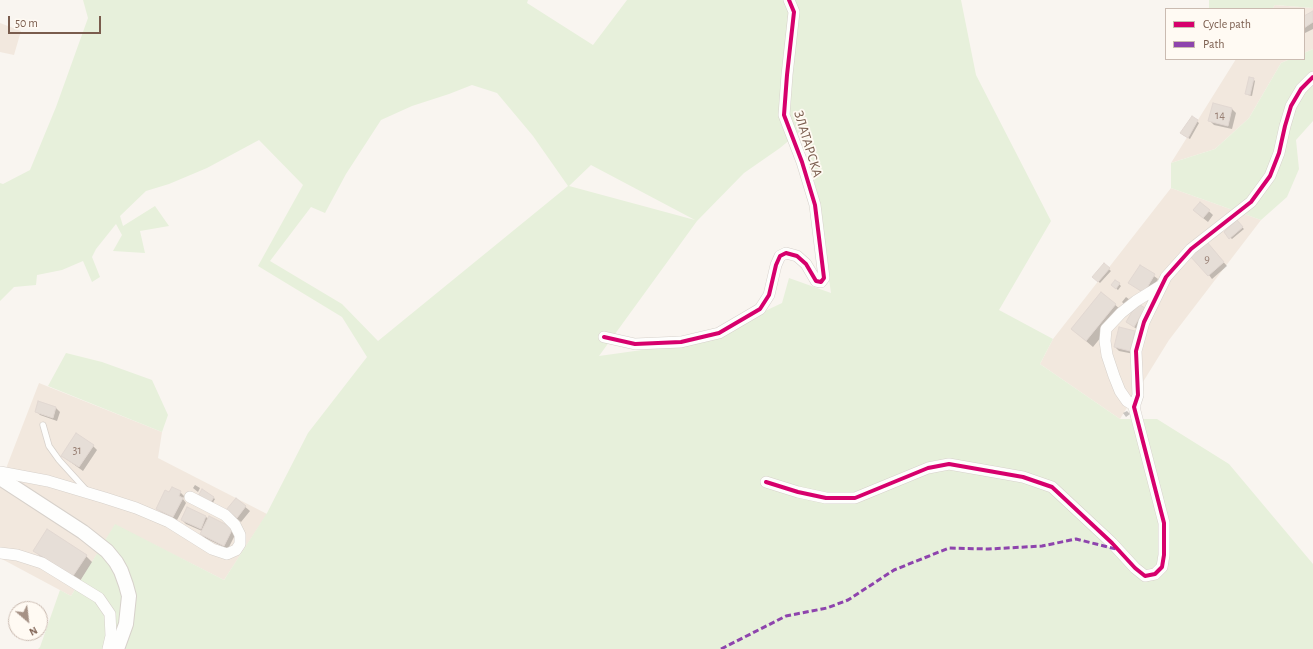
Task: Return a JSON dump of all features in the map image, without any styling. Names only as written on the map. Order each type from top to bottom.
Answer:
[{"type":"street","name":"ЗЛАТАРСКА","points":[[604,337],[635,344],[666,343],[681,342],[719,333],[760,309],[769,295],[776,265],[780,256],[786,253],[797,256],[812,272],[816,281],[821,282],[824,278],[815,205],[802,162],[784,115],[794,12],[789,0]]},
{"type":"street","points":[[766,482],[798,492],[826,498],[855,498],[928,468],[949,464],[1023,477],[1052,487],[1135,568],[1145,576],[1155,574],[1162,567],[1164,555],[1164,523],[1135,406],[1138,395],[1136,351],[1144,322],[1166,277],[1191,249],[1251,202],[1270,176],[1279,153],[1291,106],[1301,89],[1313,78]]},
{"type":"street","points":[[1135,406],[1127,401],[1120,391],[1114,376],[1105,341],[1106,329],[1131,305],[1162,285]]},
{"type":"street","points":[[0,472],[48,481],[136,508],[168,522],[212,549],[227,554],[236,550],[240,544],[240,535],[235,525],[225,515],[190,497]]},
{"type":"street","points":[[0,478],[84,532],[107,551],[116,562],[121,571],[129,596],[126,624],[117,649]]},
{"type":"street","points":[[0,553],[17,555],[42,563],[99,598],[110,614],[111,636],[108,649]]},
{"type":"lane","points":[[43,424],[48,446],[90,494]]},
{"type":"shaded area","points":[[1275,5],[1313,8],[1313,49],[1305,53],[1305,8],[1273,8]]},
{"type":"shaded area","points":[[0,23],[21,31],[14,55],[0,52]]},
{"type":"shaded area","points":[[1235,60],[1288,60],[1281,63],[1249,118],[1215,149],[1171,163]]},
{"type":"shaded area","points":[[1171,188],[1261,220],[1169,340],[1120,419],[1040,364],[1053,339]]},
{"type":"shaded area","points":[[39,383],[162,432],[158,458],[267,514],[224,580],[115,525],[71,596],[0,558],[0,484]]},
{"type":"green space","points":[[83,0],[528,0],[527,3],[593,45],[627,0],[961,0],[976,75],[1051,221],[999,310],[1053,339],[1040,364],[1120,419],[1157,419],[1229,464],[1313,564],[1313,649],[38,649],[42,641],[48,641],[48,624],[60,590],[71,596],[115,524],[224,580],[267,513],[308,433],[367,357],[342,317],[258,266],[303,185],[259,140],[207,168],[169,184],[146,191],[120,216],[123,226],[155,206],[169,226],[140,231],[145,253],[113,251],[122,235],[116,224],[96,249],[92,257],[100,277],[92,282],[83,261],[62,270],[37,275],[36,285],[14,287],[0,301],[0,183],[3,184],[30,170],[56,107],[88,18]],"holes":[[[472,85],[497,93],[533,136],[568,186],[378,341],[342,304],[270,261],[311,207],[325,213],[346,174],[381,120],[412,106]],[[803,129],[816,190],[831,293],[789,278],[782,303],[699,342],[599,356],[697,221],[744,173],[780,148]],[[591,165],[695,220],[569,186]]]},
{"type":"green space","points":[[1209,0],[1313,0],[1313,8],[1275,5],[1273,8],[1209,8]]},
{"type":"green space","points":[[1313,49],[1313,121],[1296,140],[1299,169],[1287,197],[1261,220],[1171,188],[1171,163],[1215,149],[1249,118],[1281,63],[1288,60],[1305,60],[1305,53]]},
{"type":"green space","points":[[66,353],[102,362],[152,380],[168,415],[162,432],[48,386]]},
{"type":"building","points":[[1313,11],[1313,22],[1305,27],[1305,15]]},
{"type":"building","points":[[1249,77],[1254,78],[1250,95],[1245,94]]},
{"type":"building","points":[[1213,103],[1232,108],[1228,126],[1208,121]]},
{"type":"building","points":[[1192,116],[1198,120],[1188,138],[1180,133]]},
{"type":"building","points":[[1200,202],[1210,210],[1203,218],[1193,210]]},
{"type":"building","points":[[1237,220],[1243,227],[1229,239],[1224,232]]},
{"type":"building","points":[[1207,242],[1224,262],[1208,276],[1190,256]]},
{"type":"building","points":[[1104,263],[1110,268],[1098,282],[1092,277]]},
{"type":"building","points":[[1140,265],[1155,274],[1144,293],[1128,283]]},
{"type":"building","points":[[1115,280],[1120,283],[1116,289],[1111,285]]},
{"type":"building","points":[[1101,292],[1116,304],[1086,341],[1071,329]]},
{"type":"building","points":[[1137,303],[1145,308],[1134,327],[1126,322]]},
{"type":"building","points":[[1119,327],[1135,331],[1130,351],[1114,347]]},
{"type":"building","points":[[38,401],[56,407],[53,418],[35,412]]},
{"type":"building","points":[[76,433],[94,445],[79,467],[61,456]]},
{"type":"building","points":[[172,487],[181,491],[179,496],[183,498],[173,517],[156,509],[165,490],[169,492]]},
{"type":"building","points":[[202,489],[214,497],[209,505],[197,498]]},
{"type":"building","points":[[236,498],[246,506],[237,518],[226,510]]},
{"type":"building","points":[[187,507],[206,516],[201,529],[181,520]]},
{"type":"building","points":[[209,516],[233,528],[224,546],[200,534]]},
{"type":"building","points":[[47,529],[87,555],[73,576],[33,551]]},
{"type":"marked path","points":[[721,649],[786,616],[827,608],[848,600],[894,570],[949,548],[988,549],[1042,546],[1076,539],[1116,549]]},
{"type":"cycle path","points":[[604,337],[635,344],[681,342],[719,333],[760,309],[769,295],[776,265],[780,256],[786,253],[797,256],[806,264],[816,281],[821,282],[824,278],[815,205],[802,162],[784,115],[794,12],[789,0]]},
{"type":"cycle path","points":[[766,482],[798,492],[826,498],[855,498],[928,468],[949,464],[1023,477],[1052,487],[1112,543],[1135,568],[1145,576],[1155,574],[1162,567],[1164,555],[1164,523],[1134,407],[1138,395],[1136,351],[1144,322],[1166,277],[1191,249],[1251,202],[1270,176],[1279,153],[1291,106],[1301,89],[1313,77]]}]
